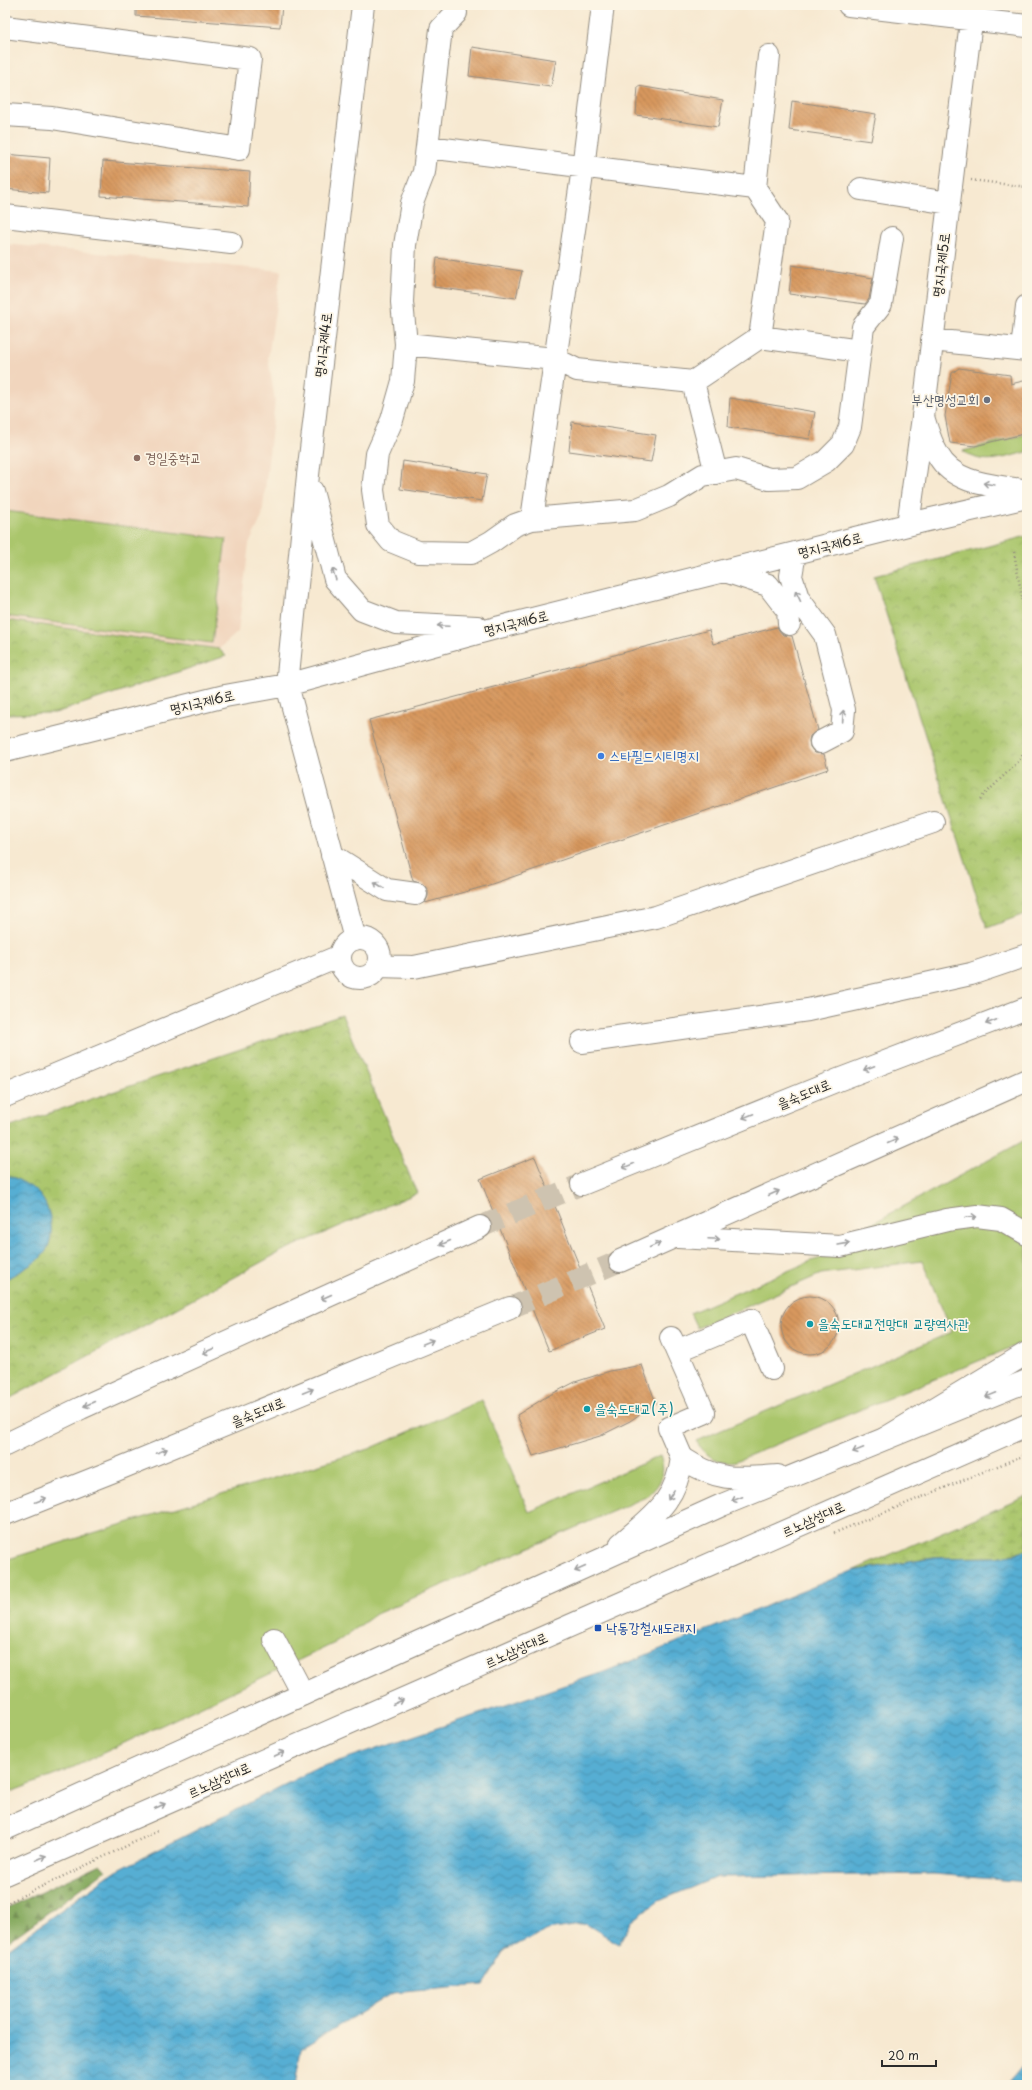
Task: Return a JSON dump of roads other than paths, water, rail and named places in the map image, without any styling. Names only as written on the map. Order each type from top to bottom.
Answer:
[{"type":"main road","name":"명지국제4로","points":[[287,685],[308,475],[363,5]]},
{"type":"main road","points":[[532,519],[582,168],[603,5]]},
{"type":"main road","points":[[850,5],[972,12],[1027,26]]},
{"type":"main road","name":"명지국제5로","points":[[908,525],[923,417],[972,12]]},
{"type":"main road","points":[[456,13],[441,29],[424,172],[412,203],[405,245],[402,302],[406,344],[403,380],[392,420],[377,454],[373,490],[378,525],[391,541],[418,552],[447,554],[471,553],[491,542],[515,525],[532,519],[634,510],[669,496],[703,475],[736,469],[769,479],[796,478],[826,461],[843,444],[850,426],[863,327],[881,304],[892,238]]},
{"type":"main road","points":[[5,27],[250,59],[239,149],[52,118],[5,115]]},
{"type":"main road","points":[[760,337],[778,221],[755,188],[769,56]]},
{"type":"main road","points":[[428,147],[582,168],[755,188]]},
{"type":"main road","points":[[861,189],[949,203]]},
{"type":"main road","points":[[5,216],[231,243]]},
{"type":"main road","points":[[932,340],[1024,349],[1027,306]]},
{"type":"main road","points":[[406,344],[555,359],[577,370],[693,382],[760,337],[860,351]]},
{"type":"main road","points":[[693,382],[716,473]]},
{"type":"main road","points":[[923,417],[938,456],[946,466],[957,475],[978,483],[1027,491]]},
{"type":"main road","points":[[308,475],[335,579],[362,610],[396,623],[496,628]]},
{"type":"main road","name":"명지국제6로","points":[[5,751],[225,696],[287,685],[496,628],[725,570],[1027,497]]},
{"type":"main road","points":[[795,553],[791,576],[798,598],[825,635],[844,710],[842,731],[821,742]]},
{"type":"main road","points":[[725,570],[768,585],[788,611],[790,624]]},
{"type":"main road","points":[[287,685],[355,939]]},
{"type":"main road","points":[[378,966],[414,966],[656,917],[933,822]]},
{"type":"main road","points":[[332,855],[387,890],[416,894]]},
{"type":"main road","points":[[355,939],[365,939],[376,947],[379,953],[378,966],[369,975],[357,978],[351,976],[342,967],[340,956],[346,944],[355,939]]},
{"type":"main road","points":[[582,1042],[808,1010],[971,974],[1027,955]]},
{"type":"main road","points":[[5,1096],[340,956]]},
{"type":"main road","name":"을숙도대로","points":[[582,1184],[838,1080],[1027,1008]]},
{"type":"main road","points":[[620,1261],[1027,1080]]},
{"type":"main road","points":[[675,1236],[840,1246],[947,1220],[977,1216],[1001,1219],[1027,1234]]},
{"type":"main road","points":[[5,1445],[81,1408],[480,1227]]},
{"type":"main road","name":"을숙도대로","points":[[5,1514],[510,1308]]},
{"type":"main road","points":[[606,1558],[664,1505],[678,1482],[682,1458],[669,1428],[704,1413],[674,1345],[751,1320],[772,1369]]},
{"type":"main road","points":[[886,1438],[1027,1353]]},
{"type":"main road","points":[[5,1829],[722,1505],[1027,1381]]},
{"type":"main road","name":"르노삼성대로","points":[[5,1874],[1027,1425]]},
{"type":"main road","points":[[682,1458],[704,1472],[728,1478],[797,1474]]},
{"type":"main road","points":[[274,1640],[303,1694]]},
{"type":"water","points":[[11,1176],[31,1187],[42,1199],[50,1216],[51,1235],[45,1252],[39,1259],[5,1280],[5,1177]]},
{"type":"water","points":[[1027,1551],[1027,1882],[934,1874],[717,1877],[659,1901],[632,1921],[619,1944],[586,1924],[548,1930],[505,1950],[484,1985],[392,1993],[301,2049],[295,2085],[5,2085],[5,1951],[109,1875],[315,1769],[604,1672],[852,1571],[934,1558],[997,1557]]},
{"type":"water","points":[[1027,2062],[1027,2085],[1007,2085]]},
{"type":"tunnel","points":[[480,1227],[582,1184]]},
{"type":"tunnel","points":[[510,1308],[620,1261]]},
{"type":"place","name":"부산명성교회","points":[[987,400]]},
{"type":"place","name":"경일중학교","points":[[137,458]]},
{"type":"place","name":"스타필드시티명지","points":[[601,756]]},
{"type":"place","name":"을숙도대교전망대 교량역사관","points":[[810,1324]]},
{"type":"place","name":"을숙도대교(주)","points":[[587,1409]]},
{"type":"place","name":"낙동강철새도래지","points":[[598,1628]]}]
